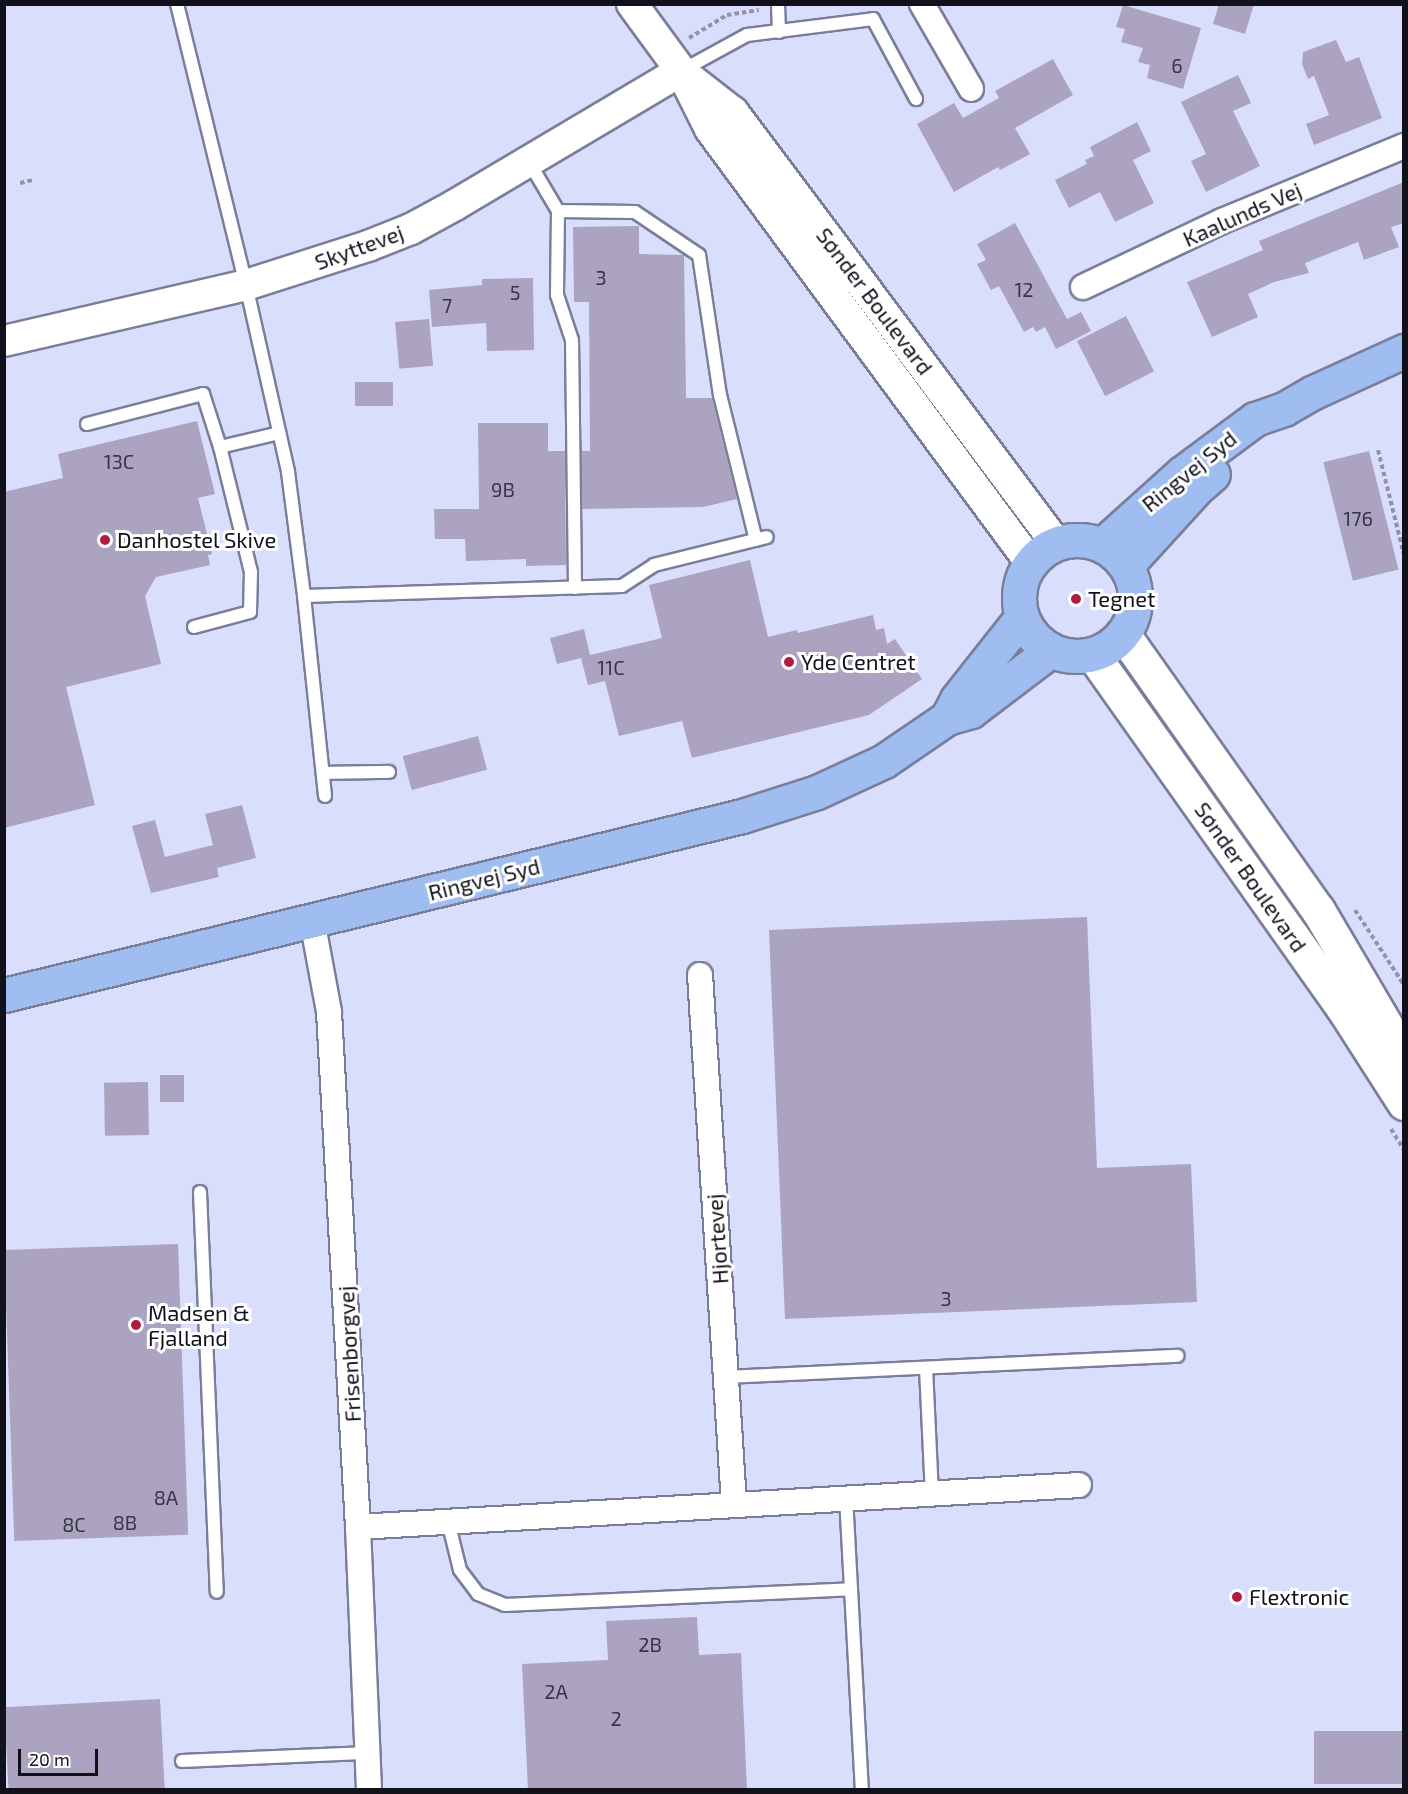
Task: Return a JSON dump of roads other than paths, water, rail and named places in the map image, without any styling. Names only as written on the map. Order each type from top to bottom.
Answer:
[{"type":"main road","name":"Ringvej Syd","points":[[1114,556],[1197,488],[1284,409],[1332,383],[1404,351]]},
{"type":"main road","points":[[1071,540],[1114,556],[1135,588],[1134,612],[1123,634],[1110,646],[1093,655],[1064,656],[1050,651],[1028,631],[1021,618],[1019,588],[1043,553],[1071,540]]},
{"type":"main road","name":"Ringvej Syd","points":[[946,718],[957,699],[1021,618]]},
{"type":"main road","name":"Sønder Boulevard","points":[[1123,634],[1318,910],[1404,1056]]},
{"type":"main road","name":"Ringvej Syd","points":[[4,995],[742,816],[817,792],[884,761],[946,718],[970,711],[1050,651]]},
{"type":"main road","name":"Sønder Boulevard","points":[[1093,655],[1343,1008],[1404,1103]]},
{"type":"street","name":"Sønder Boulevard","points":[[632,4],[681,71],[710,129],[1043,553]]},
{"type":"street","points":[[922,4],[971,89]]},
{"type":"street","name":"Skyttevej","points":[[4,341],[246,285],[368,246],[411,229],[681,71]]},
{"type":"street","name":"Kaalunds Vej","points":[[1083,287],[1222,222],[1404,146]]},
{"type":"street","name":"Frisenborgvej","points":[[312,920],[329,1012],[358,1527],[369,1790]]},
{"type":"street","name":"Hjortevej","points":[[700,975],[734,1503]]},
{"type":"street","points":[[358,1527],[734,1503],[1079,1485]]},
{"type":"lane","points":[[177,4],[246,285],[288,472],[304,596],[325,796]]},
{"type":"lane","points":[[778,4],[779,32]]},
{"type":"lane","points":[[681,71],[747,35],[873,19],[916,99]]},
{"type":"lane","points":[[529,162],[558,211],[558,295],[572,340],[575,588]]},
{"type":"lane","points":[[304,596],[622,586],[654,564],[761,538],[720,394],[699,255],[635,212],[558,211]]},
{"type":"lane","points":[[87,424],[203,394],[220,447],[251,572],[250,612],[194,627]]},
{"type":"lane","points":[[220,447],[279,433]]},
{"type":"lane","points":[[323,773],[389,772]]},
{"type":"lane","points":[[200,1192],[218,1592]]},
{"type":"lane","points":[[726,1377],[1178,1356]]},
{"type":"lane","points":[[926,1368],[932,1493]]},
{"type":"lane","points":[[846,1498],[862,1790]]},
{"type":"lane","points":[[448,1521],[460,1570],[478,1594],[505,1605],[851,1589]]},
{"type":"lane","points":[[182,1761],[368,1753]]},
{"type":"place","name":"Danhostel Skive","points":[[105,540]]},
{"type":"place","name":"Tegnet","points":[[1076,599]]},
{"type":"place","name":"Yde Centret","points":[[789,662]]},
{"type":"place","name":"Madsen & Fjalland","points":[[136,1325]]},
{"type":"place","name":"Flextronic","points":[[1237,1597]]}]
